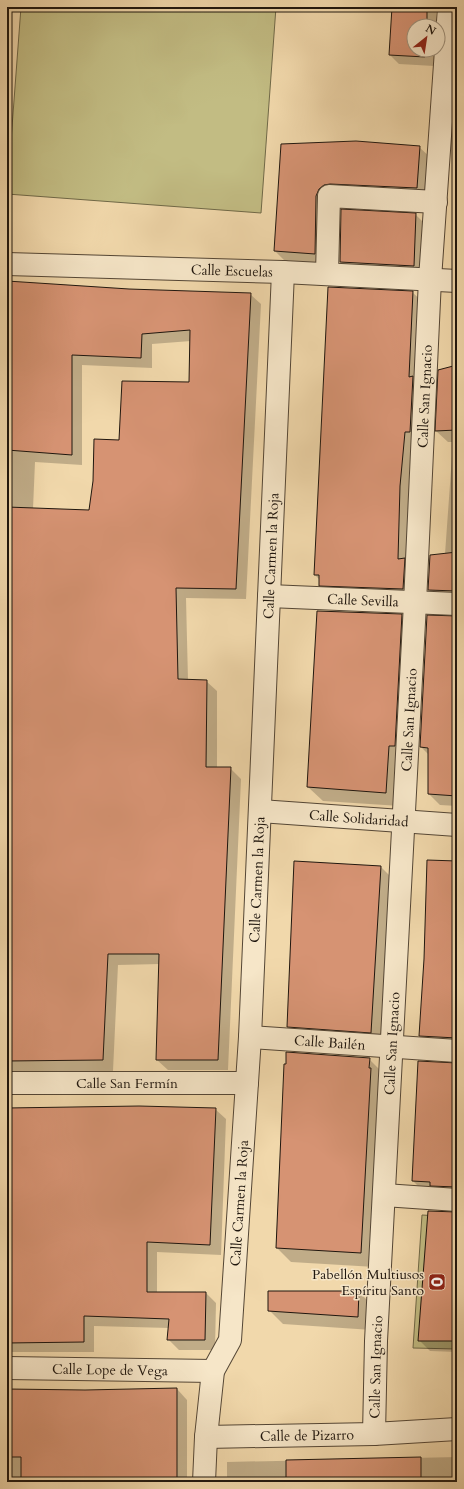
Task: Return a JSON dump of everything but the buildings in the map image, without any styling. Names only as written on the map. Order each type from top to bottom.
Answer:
[{"type":"street","name":"Calle San Ignacio","points":[[374,1434],[376,1341],[415,603],[430,279],[436,202],[452,52],[449,7]]},
{"type":"street","points":[[326,274],[329,196],[436,202]]},
{"type":"street","name":"Calle Escuelas","points":[[7,264],[283,272],[457,281]]},
{"type":"street","name":"Calle Carmen la Roja","points":[[204,1482],[206,1437],[213,1371],[230,1340],[247,1083],[270,596],[283,272]]},
{"type":"street","name":"Calle Sevilla","points":[[270,596],[457,604]]},
{"type":"street","name":"Calle Solidaridad","points":[[260,811],[457,825]]},
{"type":"street","name":"Calle Bailén","points":[[250,1037],[457,1051]]},
{"type":"street","name":"Calle San Fermín","points":[[7,1083],[247,1083]]},
{"type":"street","points":[[384,1195],[457,1200]]},
{"type":"street","name":"Calle Lope de Vega","points":[[7,1368],[213,1371]]},
{"type":"street","name":"Calle de Pizarro","points":[[206,1437],[374,1434],[457,1429]]},
{"type":"shaded area","points":[[21,7],[276,7],[261,213],[7,194]]},
{"type":"shaded area","name":"Pabellón Multiusos Espíritu Santo","points":[[422,1215],[457,1217],[457,1349],[413,1348]]},
{"type":"place","name":"Pabellón Multiusos Espíritu Santo","points":[[437,1282]]}]
